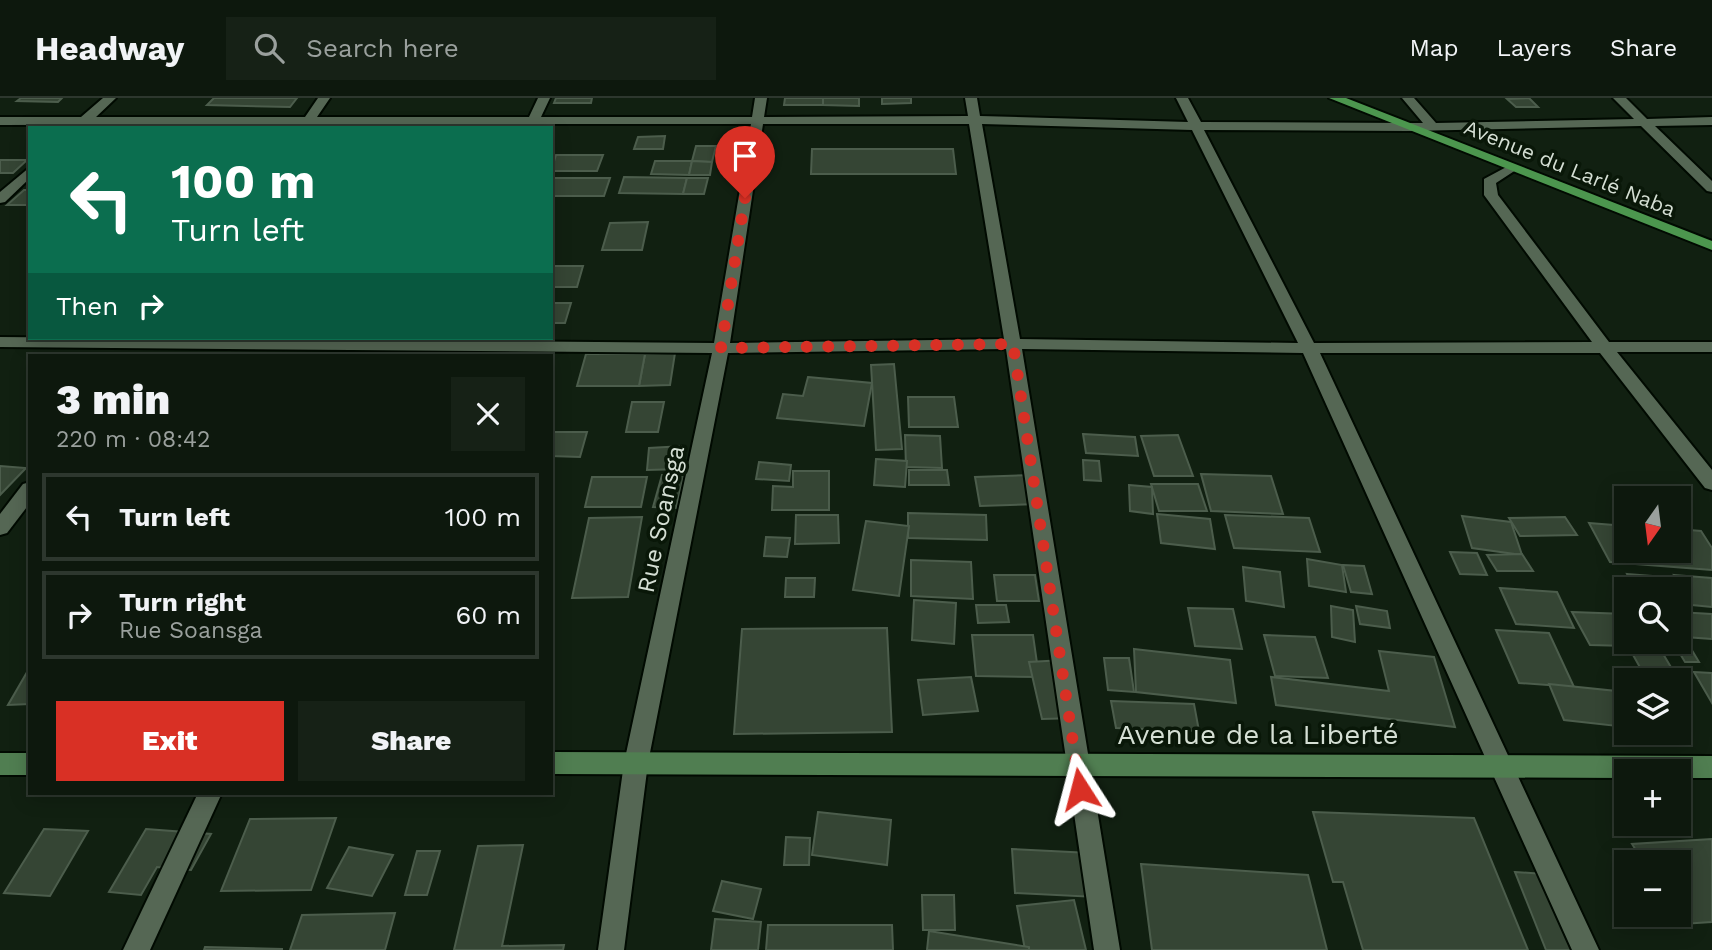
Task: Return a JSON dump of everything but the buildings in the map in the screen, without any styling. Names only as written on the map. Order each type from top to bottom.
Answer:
[{"type":"main road","name":"Avenue du Larlé Naba","points":[[1335,98],[1712,246]]},
{"type":"main road","name":"Avenue de la Liberté","points":[[553,763],[1076,762],[1712,767]]},
{"type":"main road","points":[[0,764],[28,764]]},
{"type":"street","points":[[81,124],[110,98]]},
{"type":"street","points":[[306,124],[324,98]]},
{"type":"street","points":[[531,125],[544,98]]},
{"type":"street","name":"Rue Soansga","points":[[611,950],[636,763],[721,348],[761,98]]},
{"type":"street","points":[[971,98],[1013,344],[1107,950]]},
{"type":"street","points":[[1182,98],[1309,348],[1586,950]]},
{"type":"street","points":[[1408,98],[1432,126]]},
{"type":"street","points":[[1619,98],[1712,188]]},
{"type":"street","points":[[0,121],[81,124],[531,125],[974,120],[1195,126],[1409,127],[1644,120],[1712,121]]},
{"type":"street","points":[[1512,167],[1489,182],[1491,195],[1604,347],[1712,483]]},
{"type":"street","points":[[0,199],[28,173]]},
{"type":"street","points":[[0,342],[721,348],[1013,344],[1309,348],[1712,347]]},
{"type":"street","points":[[0,528],[28,492]]},
{"type":"street","points":[[136,950],[209,795]]},
{"type":"route","points":[[745,198],[721,348],[1013,344],[1080,789]]}]
